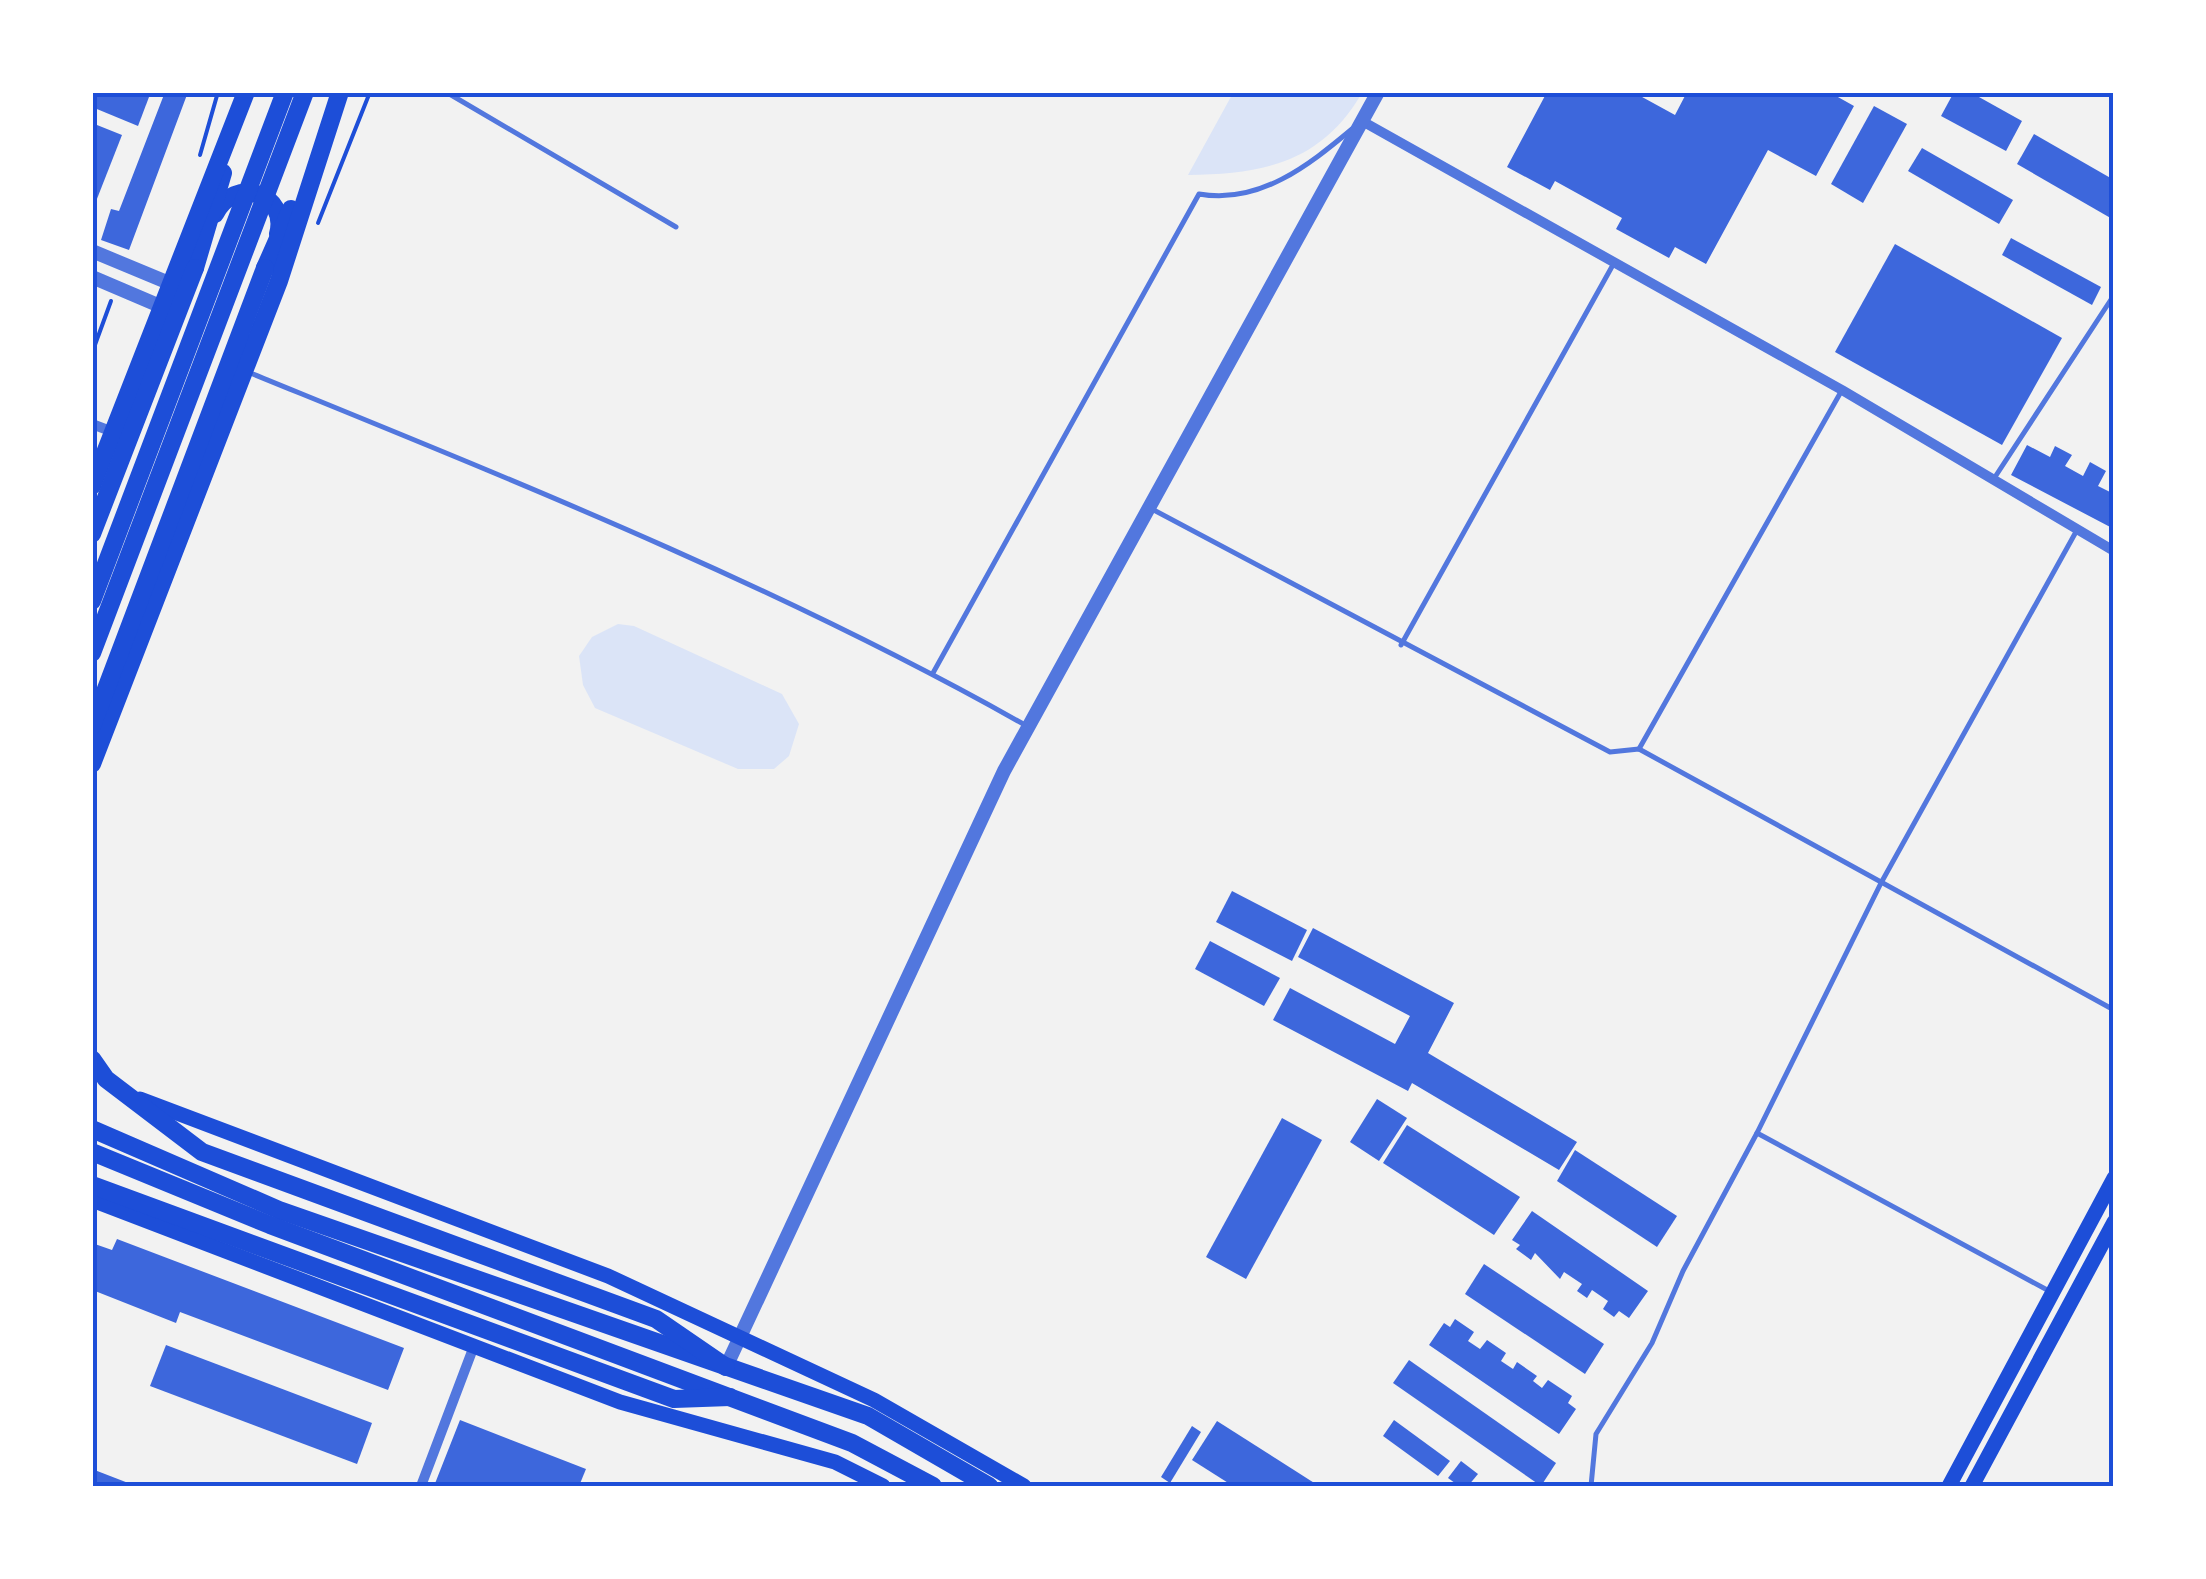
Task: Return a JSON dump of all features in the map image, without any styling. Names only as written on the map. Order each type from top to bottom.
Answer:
[{"type":"main road","points":[[92,486],[246,92]]},
{"type":"main road","points":[[92,601],[285,92]]},
{"type":"main road","points":[[92,653],[306,92]]},
{"type":"main road","points":[[92,726],[265,268],[340,92]]},
{"type":"main road","points":[[92,534],[212,220],[236,119]]},
{"type":"main road","points":[[92,764],[280,281],[320,144]]},
{"type":"main road","points":[[212,220],[221,202],[238,192],[258,193],[274,206],[281,224],[275,244]]},
{"type":"main road","points":[[92,636],[111,648],[127,676]]},
{"type":"main road","points":[[92,1059],[106,1079],[202,1152],[656,1318],[726,1367]]},
{"type":"main road","points":[[92,1074],[164,1110],[608,1276],[874,1400],[1018,1483]]},
{"type":"main road","points":[[92,1129],[279,1210],[868,1416],[988,1486]]},
{"type":"main road","points":[[92,1152],[270,1225],[852,1443],[933,1486]]},
{"type":"main road","points":[[1949,1486],[2114,1178]]},
{"type":"main road","points":[[92,1186],[674,1399],[730,1397]]},
{"type":"main road","points":[[92,1200],[620,1402],[835,1462],[882,1486]]},
{"type":"main road","points":[[1972,1486],[2114,1222]]},
{"type":"main road","points":[[874,1400],[914,1443]]},
{"type":"main road","points":[[835,1462],[896,1466]]},
{"type":"main road","points":[[958,1469],[1018,1483]]},
{"type":"street","points":[[726,1367],[1029,727],[1378,92]]},
{"type":"street","points":[[1362,121],[1842,390],[2114,551]]},
{"type":"street","points":[[92,251],[169,283]]},
{"type":"street","points":[[92,278],[160,306]]},
{"type":"street","points":[[92,424],[112,432]]},
{"type":"street","points":[[421,1486],[474,1346]]},
{"type":"lane","points":[[446,92],[676,227]]},
{"type":"lane","points":[[934,673],[1200,194],[1222,198],[1283,180],[1362,121]]},
{"type":"lane","points":[[1401,644],[1614,262]]},
{"type":"lane","points":[[1993,480],[2114,296]]},
{"type":"lane","points":[[245,371],[550,495],[934,673],[1029,727]]},
{"type":"lane","points":[[1639,749],[1842,390]]},
{"type":"lane","points":[[1149,508],[1610,752],[1639,749],[2114,1010]]},
{"type":"lane","points":[[1591,1486],[1596,1434],[1652,1343],[1683,1271],[1757,1134],[1881,883],[2077,530]]},
{"type":"lane","points":[[1757,1134],[2053,1293]]},
{"type":"path","points":[[92,353],[116,288]]},
{"type":"shaded area","points":[[1233,92],[1362,93],[1328,135],[1288,160],[1241,172],[1188,175]]},
{"type":"shaded area","points":[[618,624],[634,626],[782,694],[799,724],[789,756],[774,769],[738,769],[595,708],[583,685],[579,656],[592,637]]},
{"type":"building","points":[[92,92],[138,92],[149,97],[138,126],[92,107]]},
{"type":"building","points":[[165,92],[188,92],[129,250],[101,240],[111,209],[119,211]]},
{"type":"building","points":[[1547,92],[1633,92],[1675,115],[1687,92],[1829,92],[1854,106],[1816,176],[1768,150],[1706,264],[1675,247],[1669,258],[1616,229],[1622,218],[1555,181],[1550,190],[1507,167]]},
{"type":"building","points":[[1954,92],[1970,92],[2022,121],[2006,151],[1941,116]]},
{"type":"building","points":[[1874,106],[1907,124],[1863,203],[1831,184]]},
{"type":"building","points":[[92,123],[122,135],[93,209],[92,209]]},
{"type":"building","points":[[2034,134],[2114,180],[2114,220],[2017,164]]},
{"type":"building","points":[[1922,148],[2013,200],[1999,224],[1908,171]]},
{"type":"building","points":[[2011,238],[2101,287],[2092,305],[2002,255]]},
{"type":"building","points":[[1895,244],[2062,338],[2002,445],[1835,352]]},
{"type":"building","points":[[2027,445],[2050,457],[2055,446],[2072,455],[2065,466],[2083,476],[2090,462],[2106,471],[2098,486],[2114,494],[2114,529],[2011,475]]},
{"type":"building","points":[[1232,891],[1307,930],[1292,961],[1216,922]]},
{"type":"building","points":[[1313,928],[1454,1003],[1428,1053],[1577,1142],[1559,1170],[1412,1083],[1408,1091],[1273,1020],[1290,988],[1395,1044],[1410,1016],[1298,957]]},
{"type":"building","points":[[1210,941],[1280,978],[1264,1006],[1195,969]]},
{"type":"building","points":[[1377,1099],[1407,1118],[1379,1161],[1350,1142]]},
{"type":"building","points":[[1282,1118],[1322,1140],[1246,1279],[1206,1257]]},
{"type":"building","points":[[1407,1125],[1520,1197],[1494,1235],[1383,1163]]},
{"type":"building","points":[[1575,1150],[1677,1216],[1657,1247],[1557,1181]]},
{"type":"building","points":[[1532,1211],[1648,1291],[1629,1318],[1619,1311],[1614,1317],[1603,1309],[1608,1301],[1592,1290],[1587,1298],[1577,1291],[1582,1284],[1564,1272],[1560,1279],[1535,1253],[1531,1260],[1516,1249],[1520,1245],[1512,1240]]},
{"type":"building","points":[[117,1239],[404,1348],[388,1390],[180,1312],[176,1323],[95,1291],[92,1298],[92,1243],[112,1250]]},
{"type":"building","points":[[1484,1264],[1604,1344],[1585,1374],[1465,1294]]},
{"type":"building","points":[[1455,1319],[1474,1332],[1468,1341],[1480,1349],[1487,1340],[1506,1353],[1501,1361],[1513,1369],[1517,1362],[1537,1376],[1533,1381],[1542,1388],[1548,1380],[1572,1396],[1568,1403],[1576,1409],[1559,1434],[1429,1345],[1444,1323],[1450,1327]]},
{"type":"building","points":[[166,1345],[372,1423],[357,1464],[150,1386]]},
{"type":"building","points":[[1409,1360],[1556,1463],[1541,1486],[1393,1383]]},
{"type":"building","points":[[460,1420],[586,1469],[579,1486],[434,1486]]},
{"type":"building","points":[[1394,1420],[1450,1461],[1438,1476],[1383,1436]]},
{"type":"building","points":[[1217,1421],[1319,1486],[1233,1486],[1192,1460]]},
{"type":"building","points":[[1192,1426],[1201,1432],[1170,1483],[1161,1477]]},
{"type":"building","points":[[1461,1461],[1478,1474],[1468,1486],[1459,1486],[1448,1478]]},
{"type":"building","points":[[92,1469],[136,1486],[92,1486]]}]
